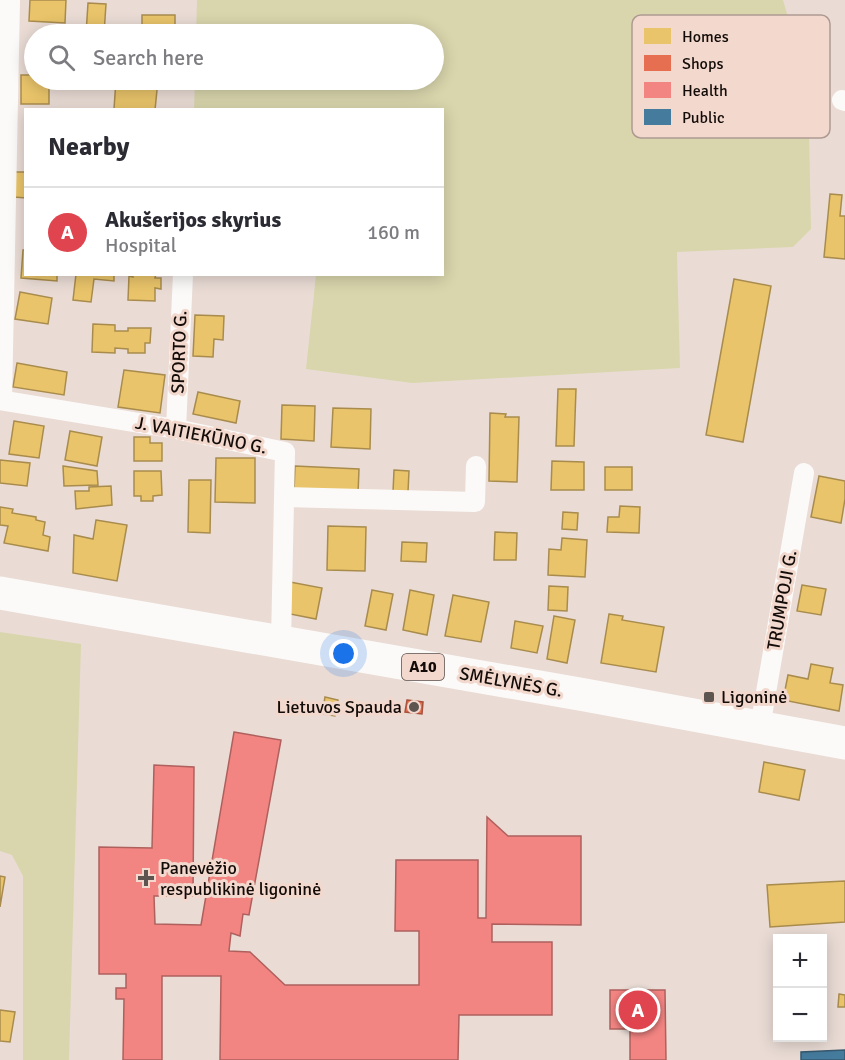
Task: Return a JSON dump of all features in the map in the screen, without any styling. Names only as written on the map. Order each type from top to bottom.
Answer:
[{"type":"highway","name":"SMĖLYNĖS G.","points":[[0,593],[845,743]]},
{"type":"street","points":[[1,400],[10,0]]},
{"type":"street","name":"SPORTO G.","points":[[176,429],[183,276]]},
{"type":"street","name":"J. VAITIEKŪNO G.","points":[[1,400],[176,429],[285,452],[281,642]]},
{"type":"street","points":[[285,497],[475,502],[476,466]]},
{"type":"street","name":"TRUMPOJI G.","points":[[760,727],[804,473]]},
{"type":"shaded area","points":[[197,0],[783,0],[787,15],[632,15],[632,138],[809,138],[811,229],[793,247],[677,252],[680,368],[412,383],[306,369],[316,276],[444,276],[444,108],[194,108],[195,90],[444,90],[444,24],[196,24]]},
{"type":"shaded area","points":[[0,632],[81,644],[69,1060],[23,1060],[23,876],[12,855],[0,851]]},
{"type":"building: Homes","points":[[30,0],[66,0],[65,23],[29,21]]},
{"type":"building: Homes","points":[[88,3],[106,4],[105,24],[87,24]]},
{"type":"building: Homes","points":[[142,15],[175,15],[175,24],[142,24]]},
{"type":"building: Homes","points":[[21,75],[24,75],[24,90],[49,90],[49,104],[21,104]]},
{"type":"building: Homes","points":[[115,90],[157,90],[155,108],[114,108]]},
{"type":"building: Homes","points":[[15,172],[24,172],[24,198],[14,197]]},
{"type":"building: Homes","points":[[830,194],[842,195],[840,216],[845,216],[845,259],[824,257]]},
{"type":"building: Homes","points":[[24,250],[24,276],[57,276],[57,281],[21,278]]},
{"type":"building: Homes","points":[[76,276],[114,276],[114,281],[94,279],[91,302],[73,300]]},
{"type":"building: Homes","points":[[129,276],[156,276],[155,278],[161,278],[161,289],[155,288],[155,301],[128,300]]},
{"type":"building: Homes","points":[[734,279],[771,286],[743,442],[706,435]]},
{"type":"building: Homes","points":[[20,292],[52,298],[48,324],[15,319]]},
{"type":"building: Homes","points":[[195,315],[224,316],[223,340],[214,339],[213,357],[193,356]]},
{"type":"building: Homes","points":[[93,324],[115,325],[115,331],[128,331],[128,328],[151,328],[150,343],[145,343],[145,353],[128,353],[128,349],[115,348],[115,353],[92,352]]},
{"type":"building: Homes","points":[[17,363],[67,372],[64,395],[13,387]]},
{"type":"building: Homes","points":[[124,370],[165,375],[160,413],[118,407]]},
{"type":"building: Homes","points":[[558,389],[576,389],[574,446],[556,446]]},
{"type":"building: Homes","points":[[198,392],[240,401],[236,423],[193,414]]},
{"type":"building: Homes","points":[[282,405],[315,406],[314,441],[281,439]]},
{"type":"building: Homes","points":[[333,408],[371,409],[370,449],[331,447]]},
{"type":"building: Homes","points":[[490,413],[506,414],[505,417],[519,417],[517,482],[489,481]]},
{"type":"building: Homes","points":[[14,421],[44,426],[39,458],[9,454]]},
{"type":"building: Homes","points":[[70,431],[102,437],[97,466],[65,460]]},
{"type":"building: Homes","points":[[134,437],[150,437],[150,443],[162,443],[162,461],[134,461]]},
{"type":"building: Homes","points":[[216,458],[255,458],[255,503],[215,502]]},
{"type":"building: Homes","points":[[0,460],[30,463],[27,486],[0,483]]},
{"type":"building: Homes","points":[[552,461],[584,462],[584,490],[551,490]]},
{"type":"building: Homes","points":[[63,466],[97,471],[98,485],[64,486]]},
{"type":"building: Homes","points":[[295,466],[359,469],[358,494],[294,491]]},
{"type":"building: Homes","points":[[605,467],[632,467],[632,490],[605,490]]},
{"type":"building: Homes","points":[[394,470],[409,471],[408,492],[393,492]]},
{"type":"building: Homes","points":[[134,471],[161,471],[162,495],[153,496],[153,501],[141,501],[141,496],[134,496]]},
{"type":"building: Homes","points":[[819,476],[845,481],[841,523],[811,517]]},
{"type":"building: Homes","points":[[189,480],[211,480],[210,533],[188,532]]},
{"type":"building: Homes","points":[[111,486],[112,505],[76,509],[75,491],[89,491],[89,487]]},
{"type":"building: Homes","points":[[620,506],[640,507],[639,533],[607,532],[608,517],[619,517]]},
{"type":"building: Homes","points":[[0,507],[13,509],[12,513],[36,517],[36,520],[45,522],[43,535],[50,537],[48,551],[4,543],[8,526],[0,525]]},
{"type":"building: Homes","points":[[563,512],[578,513],[577,530],[562,529]]},
{"type":"building: Homes","points":[[96,520],[127,525],[117,581],[73,573],[74,535],[93,539]]},
{"type":"building: Homes","points":[[328,526],[366,527],[365,571],[327,570]]},
{"type":"building: Homes","points":[[495,532],[517,533],[516,560],[494,560]]},
{"type":"building: Homes","points":[[562,538],[587,540],[585,577],[548,575],[549,549],[561,550]]},
{"type":"building: Homes","points":[[402,542],[427,543],[426,562],[401,561]]},
{"type":"building: Homes","points":[[290,582],[322,588],[316,619],[285,613]]},
{"type":"building: Homes","points":[[802,585],[826,589],[821,615],[797,611]]},
{"type":"building: Homes","points":[[549,586],[568,587],[567,611],[548,610]]},
{"type":"building: Homes","points":[[372,590],[393,594],[386,630],[365,626]]},
{"type":"building: Homes","points":[[410,590],[434,595],[427,635],[403,630]]},
{"type":"building: Homes","points":[[453,595],[489,602],[481,642],[445,636]]},
{"type":"building: Homes","points":[[609,614],[623,616],[622,620],[664,627],[656,672],[601,663]]},
{"type":"building: Homes","points":[[554,616],[575,620],[567,663],[547,659]]},
{"type":"building: Homes","points":[[515,621],[543,626],[537,653],[511,648]]},
{"type":"building: Homes","points":[[811,664],[833,668],[830,683],[843,685],[839,711],[783,700],[788,675],[808,679]]},
{"type":"building: Homes","points":[[325,697],[338,700],[335,716],[322,714]]},
{"type":"building: Homes","points":[[764,762],[805,770],[799,800],[759,792]]},
{"type":"building: Homes","points":[[0,876],[5,877],[0,907]]},
{"type":"building: Homes","points":[[845,881],[845,922],[770,927],[767,885]]},
{"type":"building: Homes","points":[[839,994],[845,995],[845,1007],[838,1007]]},
{"type":"building: Homes","points":[[0,1010],[15,1012],[10,1042],[0,1041]]},
{"type":"building: Shops","name":"Lietuvos Spauda","points":[[407,700],[423,702],[422,714],[405,712]]},
{"type":"building: Health","name":"Panevėžio respublikinė ligoninė","points":[[234,732],[281,740],[249,915],[243,914],[240,936],[231,933],[229,951],[250,952],[285,985],[419,985],[419,931],[395,931],[396,860],[478,860],[478,918],[486,918],[487,817],[508,836],[581,836],[581,925],[492,924],[492,942],[552,942],[552,1015],[459,1015],[458,1060],[220,1060],[221,976],[162,976],[162,1060],[123,1060],[124,999],[116,999],[116,988],[126,988],[126,974],[99,974],[99,847],[152,848],[154,765],[194,767],[193,896],[154,896],[155,924],[201,925]]},
{"type":"building: Health","points":[[610,990],[665,990],[666,1060],[630,1060],[630,1029],[610,1029]]},
{"type":"building: Public","points":[[845,1050],[845,1060],[801,1060],[801,1052]]},
{"type":"place","name":"Ligoninė","points":[[709,697]]},
{"type":"place","name":"Lietuvos Spauda","points":[[414,707]]},
{"type":"place","name":"Panevėžio respublikinė ligoninė","points":[[146,878]]},
{"type":"place","name":"Akušerijos skyrius","points":[[638,1010]]}]
